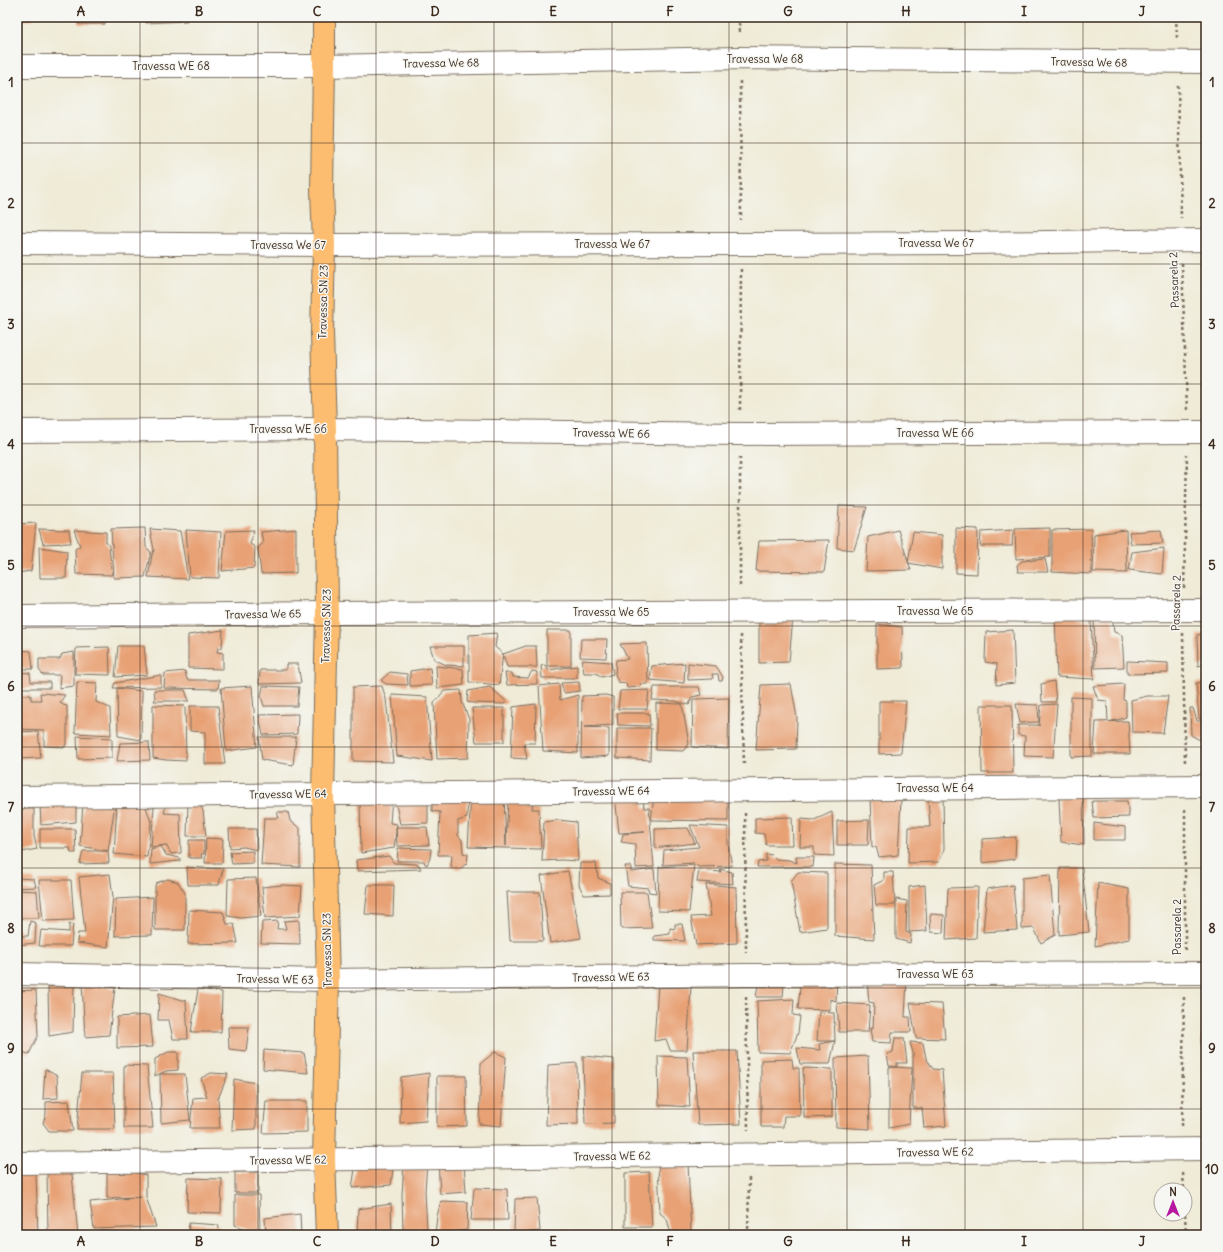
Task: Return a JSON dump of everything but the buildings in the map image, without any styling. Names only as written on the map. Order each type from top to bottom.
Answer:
[{"type":"main road","name":"Travessa SN 23","points":[[324,17],[322,189],[324,245],[322,334],[325,429],[327,613],[323,794],[328,980],[324,1160],[327,1235]]},
{"type":"street","name":"Travessa We 68","points":[[324,66],[740,58],[1177,63],[1206,62]]},
{"type":"street","name":"Travessa WE 68","points":[[17,66],[324,66]]},
{"type":"street","name":"Travessa We 67","points":[[17,243],[324,245],[969,243],[1181,239],[1206,240]]},
{"type":"street","name":"Travessa WE 66","points":[[17,431],[325,429],[740,434],[1197,432]]},
{"type":"street","name":"Travessa We 65","points":[[17,616],[327,613],[1206,610]]},
{"type":"street","name":"Travessa WE 64","points":[[17,797],[1196,786]]},
{"type":"street","name":"Travessa WE 63","points":[[17,974],[328,980],[754,975],[1195,973]]},
{"type":"street","name":"Travessa WE 62","points":[[17,1163],[1206,1149]]},
{"type":"path","name":"Passarela 2","points":[[1176,17],[1181,239],[1197,432],[1183,610],[1196,786],[1195,973],[1182,1149],[1184,1182]]},
{"type":"path","points":[[1185,1222],[1186,1235]]}]
